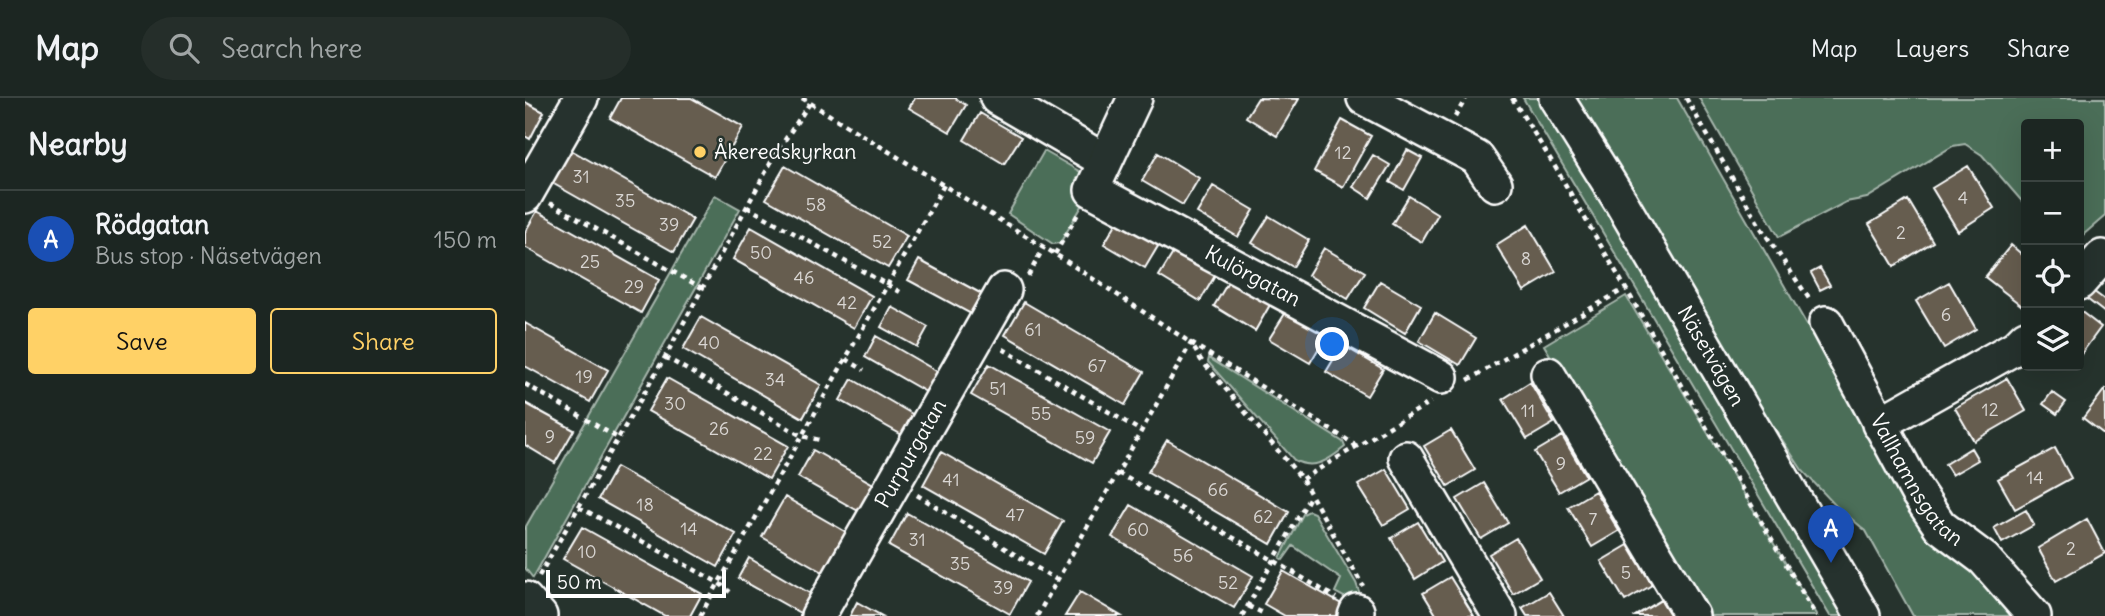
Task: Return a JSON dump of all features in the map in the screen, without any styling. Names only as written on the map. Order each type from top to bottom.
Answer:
[{"type":"street","points":[[526,191],[580,98]]},
{"type":"street","name":"Kulörgatan","points":[[997,98],[1098,175],[1441,377]]},
{"type":"street","points":[[1098,175],[1135,98]]},
{"type":"street","points":[[1364,98],[1477,158],[1495,184]]},
{"type":"street","name":"Näsetvägen","points":[[1556,98],[1622,202],[1863,616]]},
{"type":"street","points":[[2084,277],[2102,257]]},
{"type":"street","name":"Purpurgatan","points":[[818,616],[1004,290]]},
{"type":"street","name":"Vallhamnsgatan","points":[[1826,323],[1878,424],[1940,526],[1984,559],[2034,616]]},
{"type":"street","points":[[1878,424],[2021,342]]},
{"type":"street","points":[[1548,373],[1692,616]]},
{"type":"street","points":[[1406,458],[1500,616]]},
{"type":"street","points":[[525,599],[540,616]]},
{"type":"path","points":[[802,98],[1055,254],[1191,343],[1357,446]]},
{"type":"path","points":[[1511,98],[1554,165],[1816,616]]},
{"type":"path","points":[[1686,98],[1761,228],[1826,323]]},
{"type":"path","points":[[525,599],[665,357],[776,153],[810,103]]},
{"type":"path","points":[[1055,254],[1098,175]]},
{"type":"path","points":[[700,616],[944,185]]},
{"type":"path","points":[[526,191],[702,288]]},
{"type":"path","points":[[747,207],[902,293]]},
{"type":"path","points":[[978,334],[1141,431]]},
{"type":"path","points":[[1037,616],[1191,343]]},
{"type":"path","points":[[1191,343],[1201,360],[1302,479],[1359,606]]},
{"type":"path","points":[[665,357],[802,436],[820,440]]},
{"type":"path","points":[[846,359],[863,370]]},
{"type":"path","points":[[525,384],[618,438]]},
{"type":"path","points":[[1118,474],[1359,606]]},
{"type":"path","points":[[895,481],[1057,580]]},
{"type":"path","points":[[1242,616],[1311,494]]},
{"type":"path","points":[[579,507],[719,583],[730,592]]},
{"type":"path","points":[[1248,606],[1265,614]]},
{"type":"green space","points":[[1523,98],[1541,98],[1853,616],[1830,616]]},
{"type":"green space","points":[[1573,98],[1677,98],[1859,416],[2016,616],[1913,616],[1866,531],[1836,506],[1802,470],[1700,311]]},
{"type":"green space","points":[[1699,98],[2105,98],[2105,216],[2084,234],[2084,119],[2021,119],[2021,200],[1982,155],[1965,144],[1953,146],[1867,198],[1846,202],[1779,237]]},
{"type":"green space","points":[[1044,151],[1084,174],[1088,196],[1060,243],[1053,244],[1008,214]]},
{"type":"green space","points":[[715,195],[740,209],[533,578],[525,568],[525,528]]},
{"type":"green space","points":[[1626,296],[1817,616],[1704,616],[1544,345]]},
{"type":"green space","points":[[1209,358],[1343,442],[1345,447],[1321,463],[1308,464],[1294,460],[1208,362]]},
{"type":"green space","points":[[1309,511],[1314,513],[1356,583],[1361,597],[1353,602],[1335,592],[1341,579],[1293,546],[1283,560],[1280,558],[1303,514]]},
{"type":"building","name":"Åkeredskyrkan","points":[[621,98],[691,98],[743,127],[715,177],[610,118]]},
{"type":"building","points":[[915,98],[955,98],[966,105],[950,132],[909,108]]},
{"type":"building","points":[[1258,98],[1299,99],[1277,136],[1246,117]]},
{"type":"building","points":[[525,102],[544,112],[530,139],[525,136]]},
{"type":"building","points":[[980,113],[1021,137],[1004,164],[964,140]]},
{"type":"building","points":[[1342,120],[1371,136],[1343,187],[1314,171]]},
{"type":"building","points":[[571,150],[693,219],[674,252],[552,183]]},
{"type":"building","points":[[1407,150],[1422,158],[1404,190],[1390,182]]},
{"type":"building","points":[[1158,153],[1199,178],[1183,205],[1142,181]]},
{"type":"building","points":[[1373,155],[1390,165],[1370,198],[1353,187]]},
{"type":"building","points":[[785,166],[907,236],[888,268],[766,199]]},
{"type":"building","points":[[1968,166],[1994,208],[1958,231],[1932,188]]},
{"type":"building","points":[[1213,186],[1254,210],[1238,237],[1197,213]]},
{"type":"building","points":[[1409,196],[1438,214],[1422,242],[1392,224]]},
{"type":"building","points":[[1908,200],[1933,242],[1894,266],[1869,224]]},
{"type":"building","points":[[537,211],[659,280],[641,313],[525,247],[525,232]]},
{"type":"building","points":[[1269,216],[1309,240],[1293,267],[1252,243]]},
{"type":"building","points":[[1120,217],[1161,241],[1145,268],[1104,244]]},
{"type":"building","points":[[1528,225],[1556,272],[1524,291],[1496,245]]},
{"type":"building","points":[[751,227],[872,296],[854,328],[733,259]]},
{"type":"building","points":[[2011,245],[2021,254],[2021,305],[1985,277]]},
{"type":"building","points":[[1324,248],[1365,272],[1348,299],[1308,275]]},
{"type":"building","points":[[1175,250],[1216,274],[1200,301],[1159,276]]},
{"type":"building","points":[[919,260],[982,294],[971,314],[908,280]]},
{"type":"building","points":[[1820,268],[1830,285],[1820,290],[1811,273]]},
{"type":"building","points":[[1230,279],[1271,303],[1255,331],[1214,306]]},
{"type":"building","points":[[1380,281],[1421,305],[1405,333],[1364,308]]},
{"type":"building","points":[[1949,282],[1976,329],[1944,348],[1916,301]]},
{"type":"building","points":[[2093,291],[2105,300],[2105,313],[2087,299]]},
{"type":"building","points":[[1024,302],[1144,372],[1125,405],[1005,335]]},
{"type":"building","points":[[892,307],[928,327],[917,347],[881,327]]},
{"type":"building","points":[[1286,312],[1326,336],[1310,363],[1269,339]]},
{"type":"building","points":[[1435,313],[1476,338],[1460,365],[1419,341]]},
{"type":"building","points":[[2084,314],[2101,327],[2084,350]]},
{"type":"building","points":[[701,317],[821,385],[803,418],[683,349]]},
{"type":"building","points":[[525,323],[608,370],[590,402],[525,366]]},
{"type":"building","points":[[876,336],[938,372],[926,392],[865,357]]},
{"type":"building","points":[[1342,345],[1383,369],[1367,396],[1326,372]]},
{"type":"building","points":[[989,364],[1110,432],[1092,463],[971,395]]},
{"type":"building","points":[[667,378],[788,446],[769,479],[648,411]]},
{"type":"building","points":[[2007,378],[2026,411],[1974,441],[1955,408]]},
{"type":"building","points":[[852,379],[914,415],[902,435],[840,400]]},
{"type":"building","points":[[1530,382],[1554,423],[1527,439],[1503,399]]},
{"type":"building","points":[[2105,389],[2105,435],[2083,418]]},
{"type":"building","points":[[2052,392],[2066,402],[2057,414],[2043,404]]},
{"type":"building","points":[[525,403],[574,430],[555,463],[525,445]]},
{"type":"building","points":[[1451,430],[1475,470],[1448,486],[1424,446]]},
{"type":"building","points":[[1562,436],[1586,476],[1559,492],[1535,452]]},
{"type":"building","points":[[1167,440],[1289,512],[1271,544],[1148,472]]},
{"type":"building","points":[[1971,448],[1978,460],[1952,475],[1945,464]]},
{"type":"building","points":[[2055,448],[2071,478],[2015,509],[1998,479]]},
{"type":"building","points":[[813,450],[875,485],[860,512],[798,477]]},
{"type":"building","points":[[941,452],[1063,521],[1044,554],[923,485]]},
{"type":"building","points":[[616,467],[736,534],[718,567],[598,499]]},
{"type":"building","points":[[1386,469],[1410,509],[1383,525],[1358,485]]},
{"type":"building","points":[[1484,483],[1508,523],[1481,539],[1457,499]]},
{"type":"building","points":[[1595,491],[1619,531],[1592,547],[1568,507]]},
{"type":"building","points":[[785,497],[846,532],[823,572],[762,537]]},
{"type":"building","points":[[1131,505],[1253,576],[1234,608],[1112,537]]},
{"type":"building","points":[[2026,510],[2034,525],[2002,543],[1994,528]]},
{"type":"building","points":[[907,513],[1028,582],[1010,614],[889,546]]},
{"type":"building","points":[[2087,519],[2105,553],[2056,581],[2038,548]]},
{"type":"building","points":[[1418,522],[1442,562],[1415,579],[1391,538]]},
{"type":"building","points":[[582,527],[702,594],[690,616],[665,616],[563,559]]},
{"type":"building","points":[[1516,538],[1540,578],[1513,594],[1489,554]]},
{"type":"building","points":[[1628,545],[1652,585],[1625,601],[1601,561]]},
{"type":"building","points":[[749,558],[811,594],[800,613],[738,578]]},
{"type":"building","points":[[1283,571],[1343,605],[1337,616],[1285,616],[1264,604]]},
{"type":"building","points":[[1450,577],[1474,616],[1437,616],[1423,593]]},
{"type":"building","points":[[1080,592],[1121,616],[1065,616]]},
{"type":"building","points":[[1549,592],[1564,616],[1527,616],[1522,608]]},
{"type":"building","points":[[1661,600],[1671,616],[1635,616]]},
{"type":"building","points":[[857,602],[882,616],[850,616]]},
{"type":"place","name":"Åkeredskyrkan","points":[[700,152]]},
{"type":"place","name":"Rödgatan","points":[[1831,563]]}]
